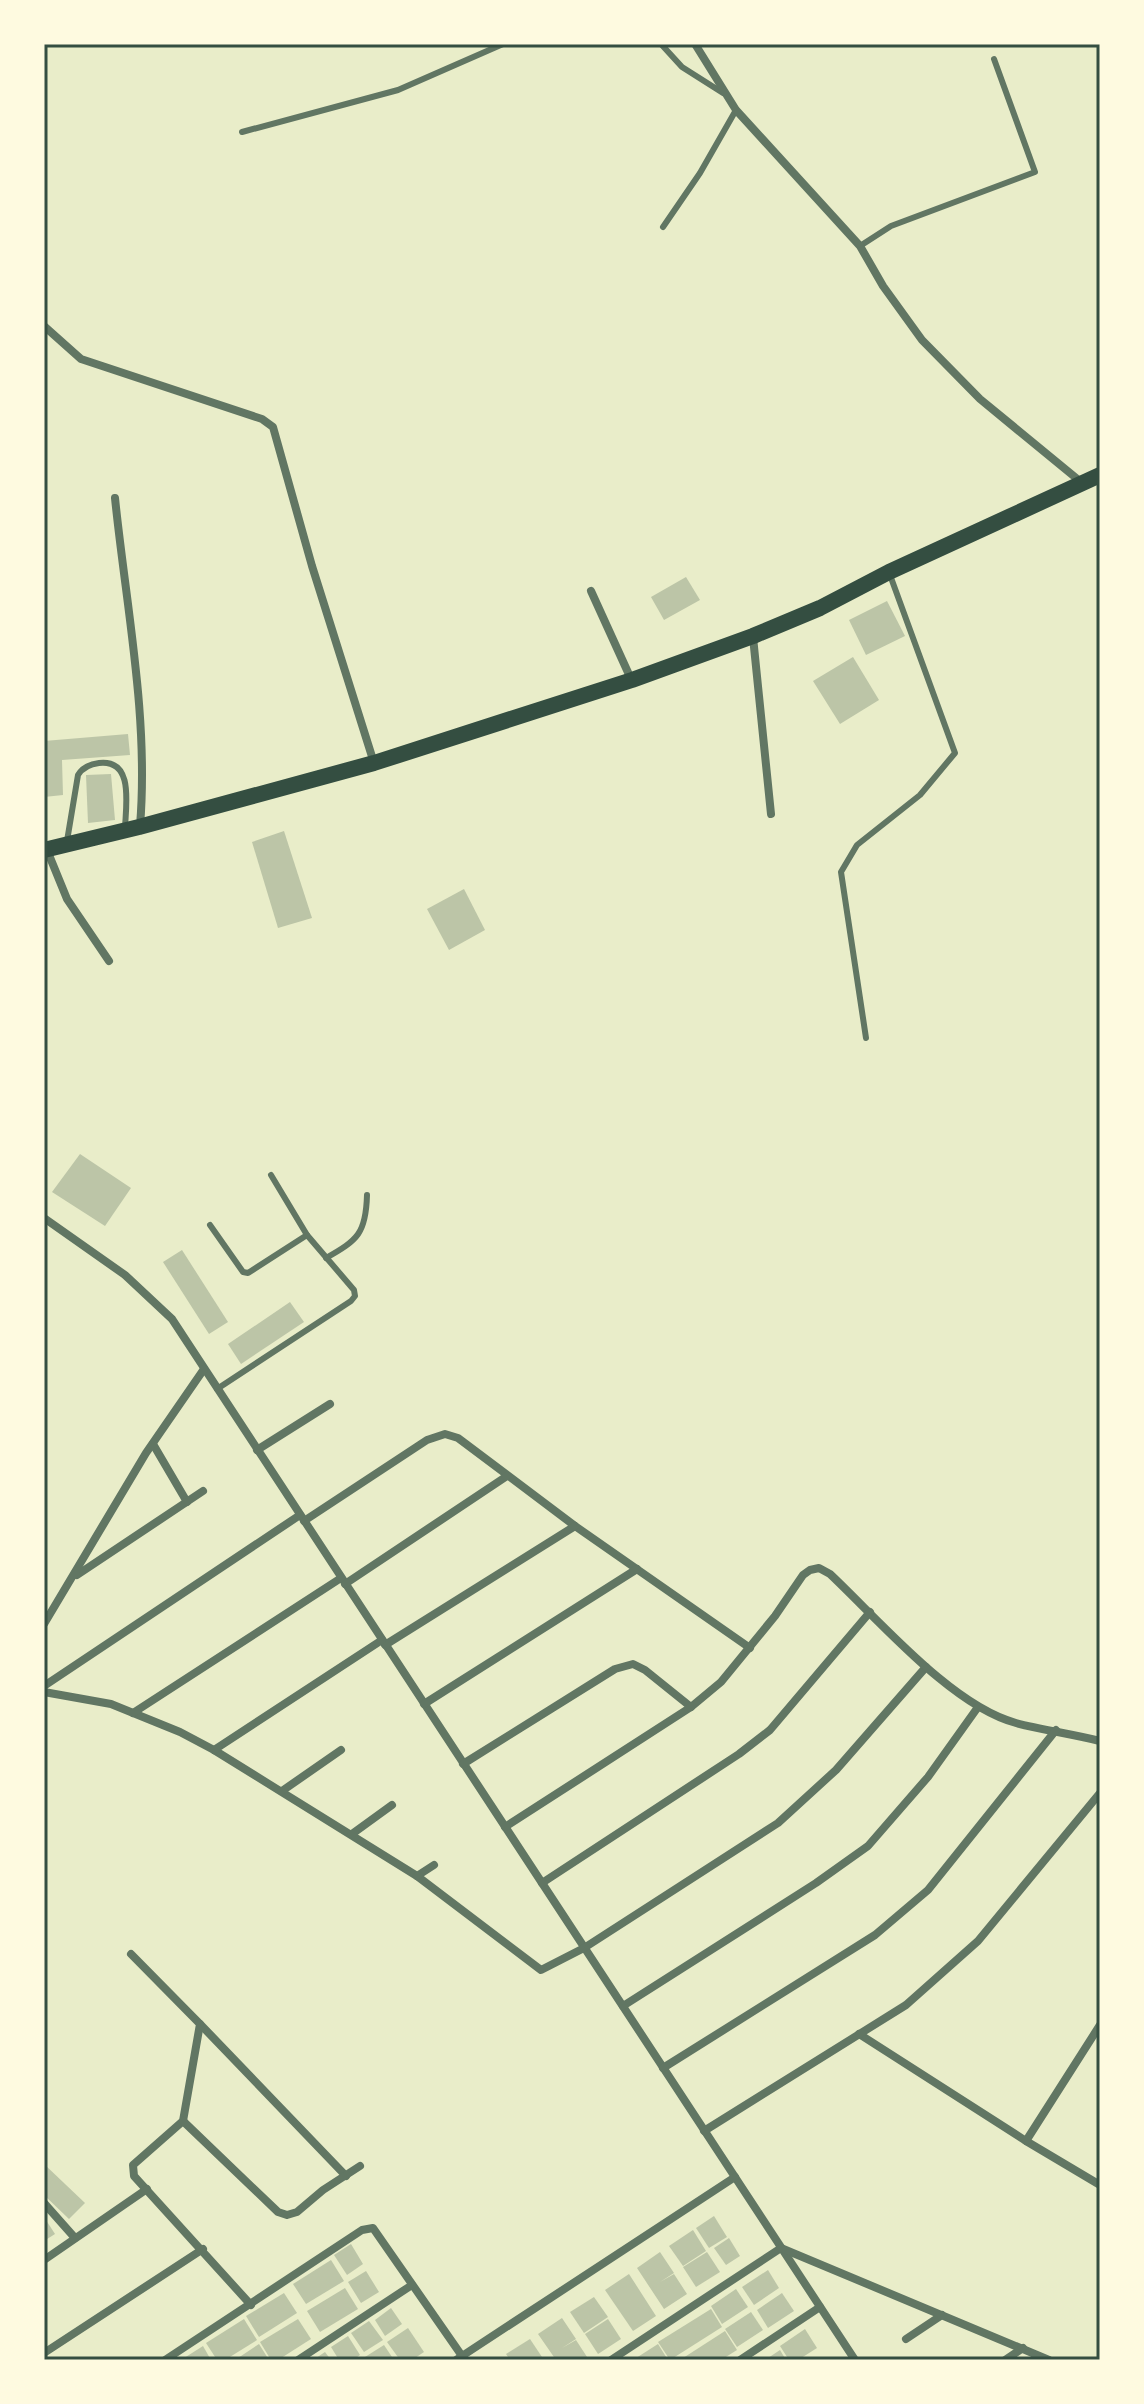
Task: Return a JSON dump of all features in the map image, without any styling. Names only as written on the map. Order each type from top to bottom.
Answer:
[{"type":"main road","points":[[45,849],[374,763],[632,680],[820,608],[889,572],[1100,475]]},
{"type":"street","points":[[695,44],[736,110],[860,246],[883,286],[922,340],[980,399],[1082,483]]},
{"type":"street","points":[[44,326],[81,359],[262,419],[273,427],[312,566],[374,763]]},
{"type":"street","points":[[115,498],[140,721],[143,780],[132,828]]},
{"type":"street","points":[[591,591],[632,680]]},
{"type":"street","points":[[753,636],[771,814]]},
{"type":"street","points":[[45,849],[67,899],[109,961]]},
{"type":"street","points":[[44,1218],[125,1275],[172,1319],[855,2360]]},
{"type":"street","points":[[44,1624],[153,1444],[204,1369]]},
{"type":"street","points":[[257,1450],[330,1404]]},
{"type":"street","points":[[44,1686],[302,1518],[427,1440],[445,1434],[458,1438],[575,1526],[750,1648]]},
{"type":"street","points":[[153,1444],[187,1502]]},
{"type":"street","points":[[133,1713],[507,1476]]},
{"type":"street","points":[[73,1578],[203,1491]]},
{"type":"street","points":[[214,1750],[575,1526]]},
{"type":"street","points":[[505,1827],[691,1707],[721,1682],[750,1648],[803,1575],[819,1568],[830,1574],[926,1667],[978,1707],[1015,1723],[1100,1741]]},
{"type":"street","points":[[424,1704],[637,1569]]},
{"type":"street","points":[[542,1883],[739,1754],[770,1730],[870,1612]]},
{"type":"street","points":[[463,1764],[615,1669],[633,1664],[691,1707]]},
{"type":"street","points":[[44,1692],[111,1704],[180,1732],[214,1750],[417,1876],[541,1970],[584,1948],[778,1823],[836,1770],[926,1667]]},
{"type":"street","points":[[623,2006],[816,1883],[868,1846],[928,1777],[978,1707]]},
{"type":"street","points":[[663,2068],[875,1935],[928,1890],[1056,1730]]},
{"type":"street","points":[[282,1791],[341,1750]]},
{"type":"street","points":[[704,2131],[906,2005],[978,1941],[1100,1793]]},
{"type":"street","points":[[352,1834],[392,1805]]},
{"type":"street","points":[[417,1876],[434,1865]]},
{"type":"street","points":[[131,1954],[346,2176]]},
{"type":"street","points":[[200,2024],[183,2121],[133,2165],[134,2176],[251,2305]]},
{"type":"street","points":[[1026,2141],[1100,2025]]},
{"type":"street","points":[[859,2034],[1100,2185]]},
{"type":"street","points":[[183,2121],[278,2212],[287,2215],[297,2212],[360,2166]]},
{"type":"street","points":[[165,2360],[362,2230],[373,2228],[459,2358],[735,2177]]},
{"type":"street","points":[[44,2260],[147,2189]]},
{"type":"street","points":[[44,2203],[75,2238]]},
{"type":"street","points":[[781,2248],[1049,2360]]},
{"type":"street","points":[[611,2360],[781,2248]]},
{"type":"street","points":[[44,2353],[203,2249]]},
{"type":"street","points":[[298,2360],[412,2285]]},
{"type":"street","points":[[740,2360],[820,2307]]},
{"type":"street","points":[[906,2339],[942,2315]]},
{"type":"street","points":[[1005,2360],[1023,2348]]},
{"type":"lane","points":[[242,132],[398,90],[503,44]]},
{"type":"lane","points":[[661,44],[682,67],[723,93]]},
{"type":"lane","points":[[860,246],[891,226],[1035,172],[994,59]]},
{"type":"lane","points":[[663,227],[700,173],[736,110]]},
{"type":"lane","points":[[866,1038],[841,872],[857,845],[920,795],[955,753],[889,572]]},
{"type":"lane","points":[[67,844],[78,775],[82,768],[95,763],[111,762],[119,766],[125,777],[132,828]]},
{"type":"lane","points":[[217,1389],[353,1300],[354,1290],[307,1235],[271,1175]]},
{"type":"lane","points":[[326,1258],[351,1244],[361,1233],[367,1215],[367,1195]]},
{"type":"lane","points":[[210,1225],[243,1272],[248,1273],[307,1235]]},
{"type":"building","points":[[686,577],[700,600],[664,620],[651,597]]},
{"type":"building","points":[[887,601],[905,636],[866,655],[849,620]]},
{"type":"building","points":[[853,657],[879,700],[840,724],[813,681]]},
{"type":"building","points":[[128,734],[130,755],[62,760],[63,795],[44,797],[44,741]]},
{"type":"building","points":[[111,774],[115,820],[88,823],[86,775]]},
{"type":"building","points":[[284,831],[312,918],[278,928],[252,842]]},
{"type":"building","points":[[464,889],[485,930],[449,950],[427,909]]},
{"type":"building","points":[[80,1154],[131,1188],[105,1226],[52,1192]]},
{"type":"building","points":[[182,1250],[228,1322],[209,1334],[163,1262]]},
{"type":"building","points":[[290,1302],[304,1322],[241,1364],[228,1344]]},
{"type":"building","points":[[44,2164],[85,2203],[69,2219],[44,2195]]},
{"type":"building","points":[[714,2216],[727,2237],[709,2248],[696,2228]]},
{"type":"building","points":[[44,2217],[55,2234],[44,2241]]},
{"type":"building","points":[[693,2230],[706,2251],[683,2266],[669,2246]]},
{"type":"building","points":[[729,2238],[740,2256],[726,2265],[714,2248]]},
{"type":"building","points":[[351,2244],[363,2264],[347,2275],[334,2255]]},
{"type":"building","points":[[660,2252],[674,2273],[660,2282],[674,2274],[687,2294],[664,2309],[637,2268]]},
{"type":"building","points":[[707,2252],[720,2272],[696,2287],[683,2267]]},
{"type":"building","points":[[331,2260],[344,2281],[306,2304],[293,2284]]},
{"type":"building","points":[[768,2270],[779,2288],[754,2305],[742,2287]]},
{"type":"building","points":[[366,2271],[379,2292],[361,2303],[348,2282]]},
{"type":"building","points":[[629,2274],[656,2316],[633,2331],[605,2290]]},
{"type":"building","points":[[345,2288],[358,2309],[320,2332],[307,2311]]},
{"type":"building","points":[[736,2289],[748,2307],[722,2324],[711,2306]]},
{"type":"building","points":[[284,2293],[297,2313],[259,2337],[246,2316]]},
{"type":"building","points":[[782,2293],[794,2311],[768,2328],[757,2310]]},
{"type":"building","points":[[594,2297],[608,2317],[584,2333],[570,2312]]},
{"type":"building","points":[[391,2308],[402,2324],[385,2336],[375,2320]]},
{"type":"building","points":[[711,2309],[722,2327],[670,2360],[658,2342]]},
{"type":"building","points":[[751,2312],[763,2330],[737,2347],[725,2329]]},
{"type":"building","points":[[562,2318],[576,2339],[562,2348],[576,2340],[589,2360],[556,2360],[538,2334]]},
{"type":"building","points":[[244,2319],[257,2340],[225,2360],[217,2360],[206,2343]]},
{"type":"building","points":[[298,2319],[311,2339],[278,2360],[271,2360],[260,2342]]},
{"type":"building","points":[[608,2319],[621,2339],[598,2354],[585,2334]]},
{"type":"building","points":[[369,2321],[383,2340],[364,2352],[351,2333]]},
{"type":"building","points":[[408,2328],[424,2352],[412,2360],[400,2360],[387,2342]]},
{"type":"building","points":[[805,2329],[817,2348],[798,2360],[789,2360],[780,2346]]},
{"type":"building","points":[[725,2331],[737,2350],[721,2360],[680,2360]]},
{"type":"building","points":[[348,2336],[360,2355],[353,2360],[339,2360],[331,2347]]},
{"type":"building","points":[[530,2339],[544,2360],[510,2360],[506,2354]]},
{"type":"building","points":[[259,2344],[269,2360],[234,2360],[241,2356]]},
{"type":"building","points":[[658,2344],[668,2360],[633,2360]]},
{"type":"building","points":[[384,2345],[394,2360],[367,2360],[365,2357]]},
{"type":"building","points":[[203,2346],[211,2360],[181,2360]]},
{"type":"building","points":[[780,2350],[786,2360],[765,2360]]},
{"type":"building","points":[[325,2352],[331,2360],[313,2360]]}]
